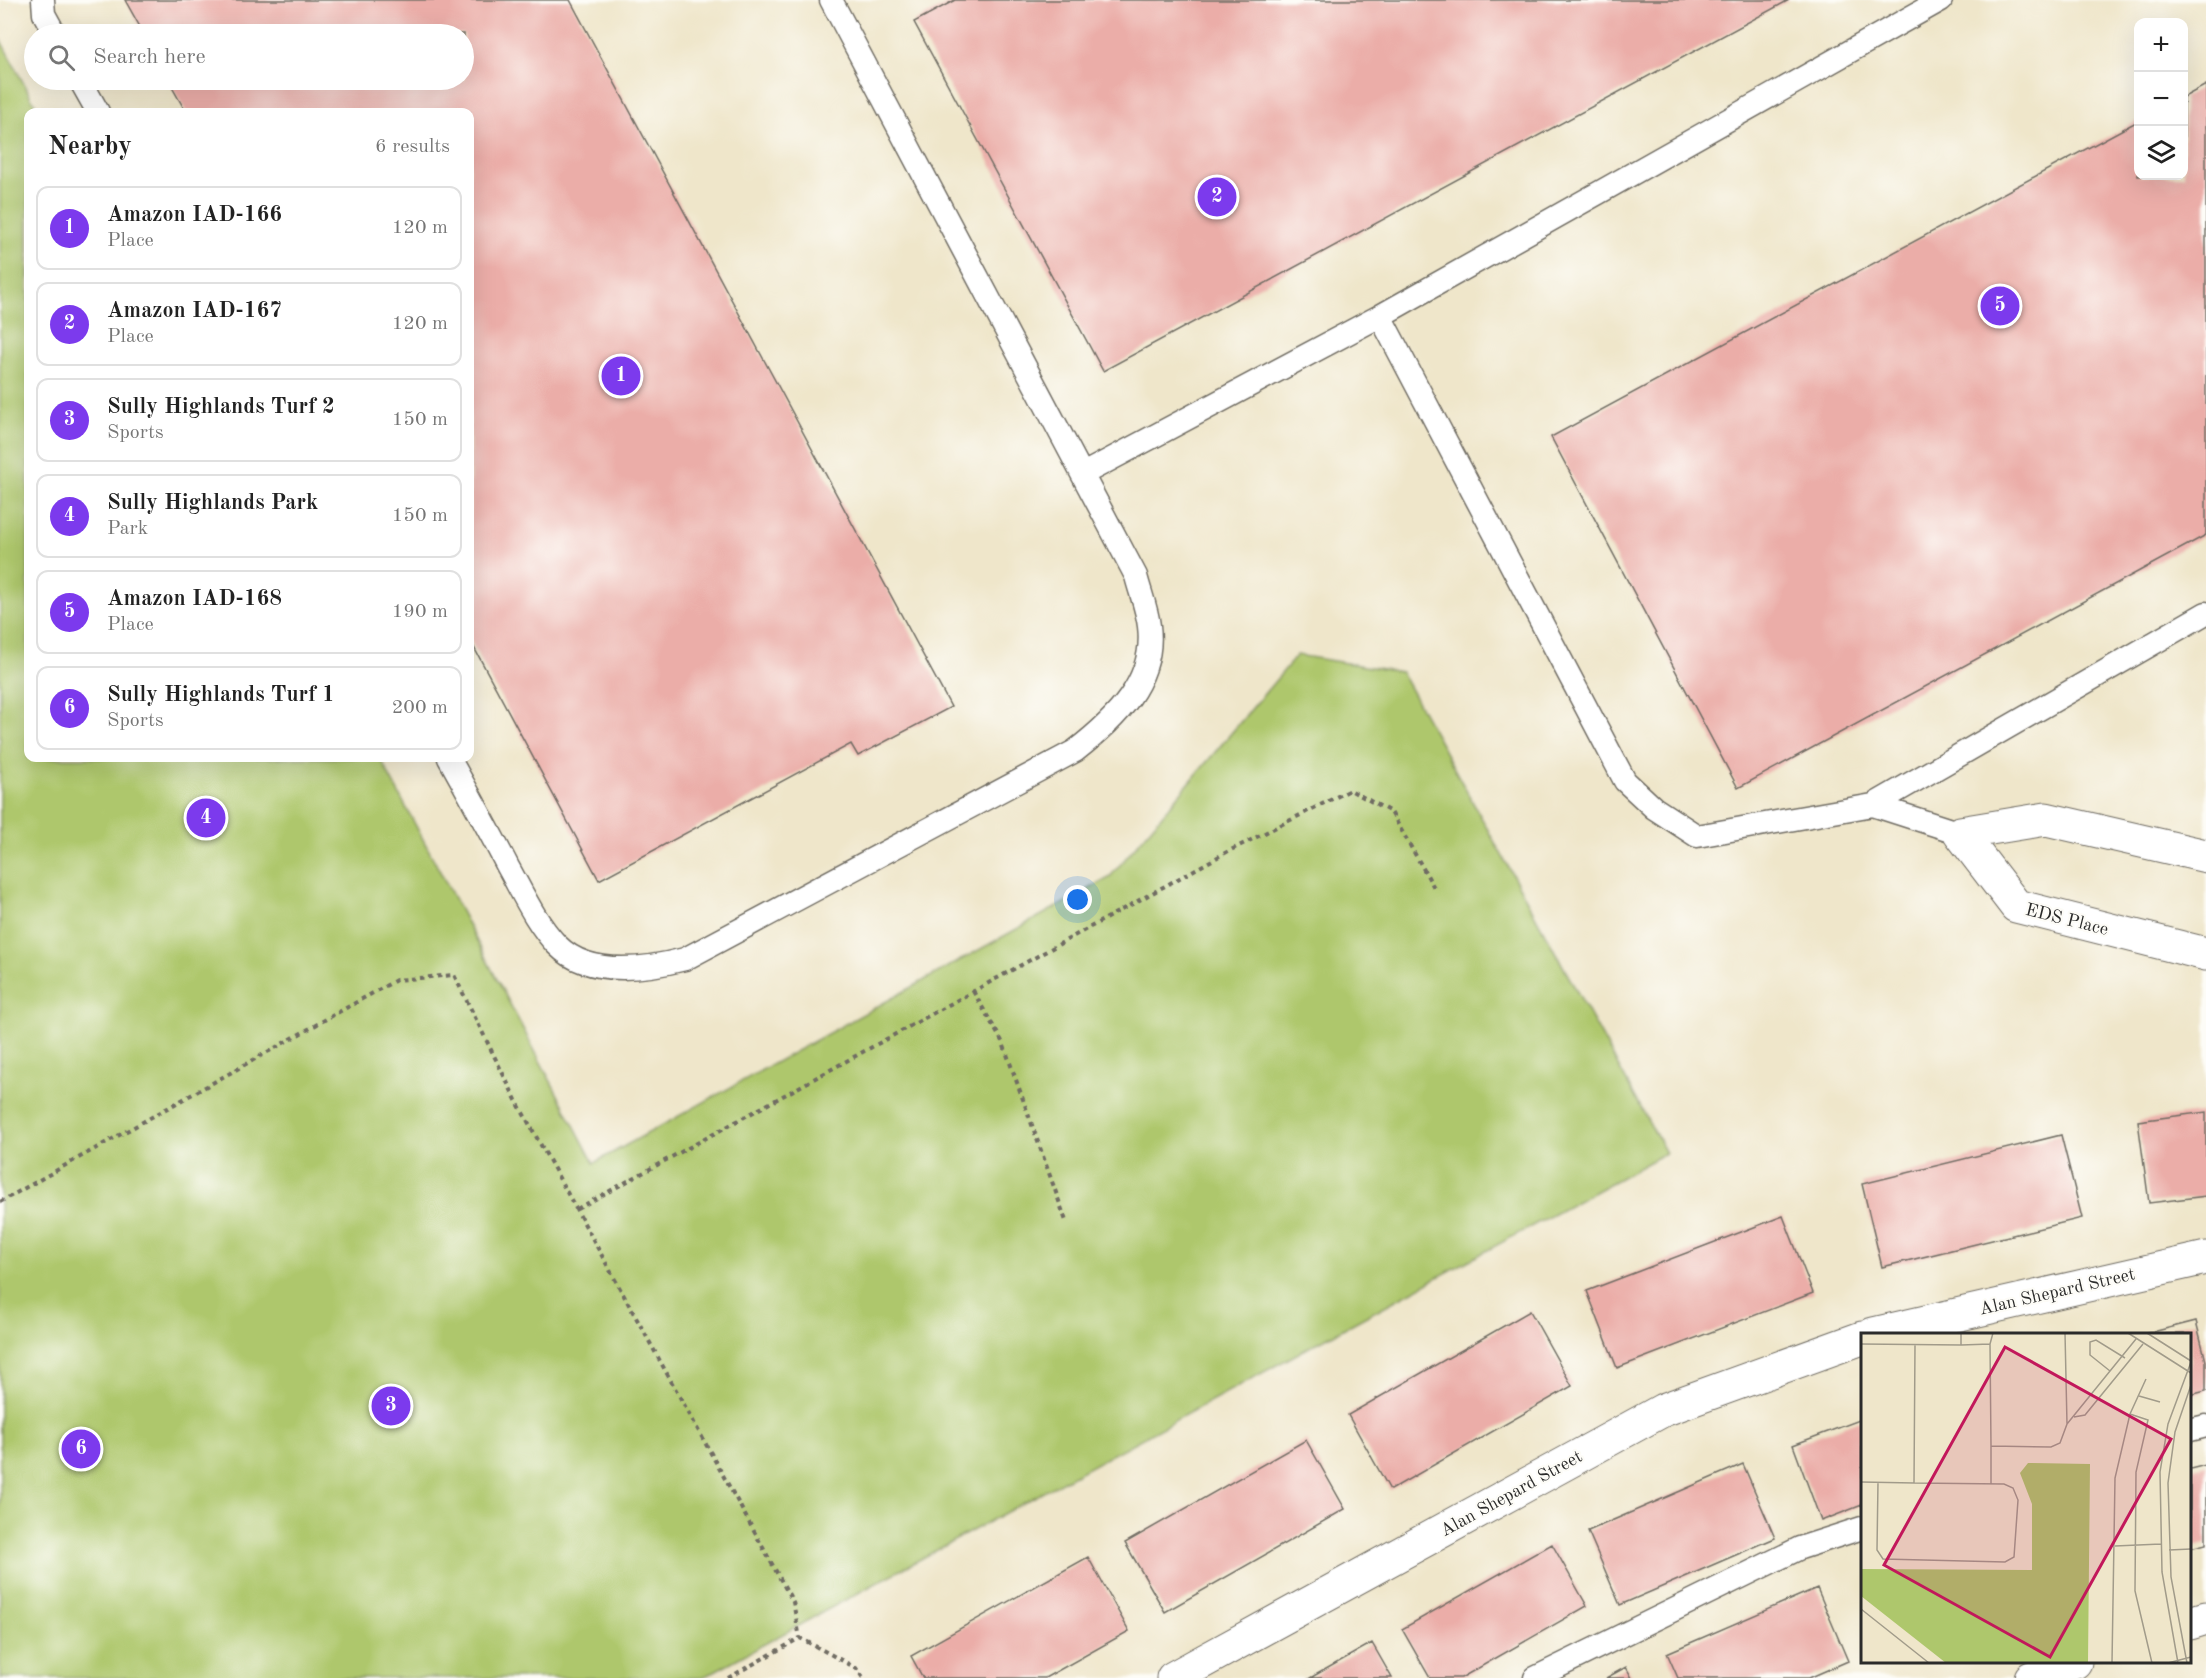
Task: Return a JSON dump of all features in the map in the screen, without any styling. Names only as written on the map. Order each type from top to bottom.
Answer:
[{"type":"street","points":[[1960,833],[2046,819],[2206,856]]},
{"type":"street","name":"EDS Place","points":[[1960,833],[2016,906],[2206,954]]},
{"type":"street","name":"Alan Shepard Street","points":[[1882,1333],[2206,1258]]},
{"type":"street","name":"Alan Shepard Street","points":[[1173,1678],[1662,1410],[1861,1339]]},
{"type":"street","points":[[2191,1623],[2206,1618]]},
{"type":"street","points":[[2031,1678],[2073,1663]]},
{"type":"lane","points":[[43,0],[44,14],[50,24]]},
{"type":"lane","points":[[451,762],[537,919],[559,946],[583,960],[614,968],[650,968],[685,959],[1075,751],[1115,717],[1131,697],[1147,665],[1149,626],[1136,576],[831,0]]},
{"type":"lane","points":[[1083,474],[1380,316],[1941,0]]},
{"type":"lane","points":[[86,90],[96,108]]},
{"type":"lane","points":[[1380,316],[1625,781],[1654,808],[1697,836],[1873,805],[2206,613]]},
{"type":"lane","points":[[1873,805],[1960,833]]},
{"type":"lane","points":[[2191,1430],[2206,1426]]},
{"type":"lane","points":[[1535,1678],[1800,1548],[1861,1529]]},
{"type":"path","points":[[577,1209],[1225,853],[1350,790],[1391,812],[1436,891]]},
{"type":"path","points":[[0,1202],[396,980],[454,975],[516,1100],[793,1602],[800,1638]]},
{"type":"path","points":[[973,991],[1004,1043],[1066,1221]]},
{"type":"path","points":[[728,1678],[800,1638]]},
{"type":"path","points":[[800,1638],[856,1668],[863,1678]]},
{"type":"green space","points":[[0,39],[24,84],[24,90],[27,90],[37,108],[24,108],[24,762],[382,762],[594,1163],[1109,878],[1297,655],[1401,672],[1666,1153],[702,1678],[0,1678]]},
{"type":"building","points":[[125,0],[570,0],[951,707],[858,756],[851,744],[599,880],[474,647],[474,108],[184,108],[174,90],[474,90],[474,24],[138,24]]},
{"type":"building","points":[[955,0],[1789,0],[1103,371],[914,22]]},
{"type":"building","points":[[2206,85],[2206,535],[1738,788],[1551,437],[2134,123],[2134,180],[2188,180],[2188,95]]},
{"type":"building","points":[[2206,1112],[2206,1196],[2149,1203],[2138,1121]]},
{"type":"building","points":[[2061,1135],[2082,1218],[1882,1267],[1862,1184]]},
{"type":"building","points":[[1783,1216],[1813,1293],[1617,1368],[1587,1291]]},
{"type":"building","points":[[1530,1311],[1572,1386],[1390,1490],[1348,1415]]},
{"type":"building","points":[[2196,1321],[2206,1361],[2206,1391],[2191,1395],[2191,1333],[2149,1333]]},
{"type":"building","points":[[1861,1419],[1861,1505],[1821,1521],[1793,1445]]},
{"type":"building","points":[[1306,1440],[1345,1509],[1165,1612],[1125,1543]]},
{"type":"building","points":[[1743,1464],[1775,1538],[1620,1605],[1588,1531]]},
{"type":"building","points":[[2206,1465],[2206,1544],[2191,1548],[2191,1469]]},
{"type":"building","points":[[1552,1544],[1587,1606],[1461,1678],[1430,1678],[1402,1629]]},
{"type":"building","points":[[1088,1557],[1129,1631],[1045,1678],[923,1678],[911,1656]]},
{"type":"building","points":[[1817,1588],[1848,1661],[1809,1678],[1678,1678],[1667,1653]]},
{"type":"building","points":[[1372,1643],[1392,1678],[1310,1678]]},
{"type":"building","points":[[1626,1667],[1632,1678],[1606,1678]]},
{"type":"place","name":"Amazon IAD-167","points":[[1217,197]]},
{"type":"place","name":"Amazon IAD-168","points":[[2000,306]]},
{"type":"place","name":"Amazon IAD-166","points":[[621,376]]},
{"type":"place","name":"Sully Highlands Park","points":[[206,818]]},
{"type":"place","name":"Sully Highlands Turf 2","points":[[391,1406]]},
{"type":"place","name":"Sully Highlands Turf 1","points":[[81,1449]]}]
